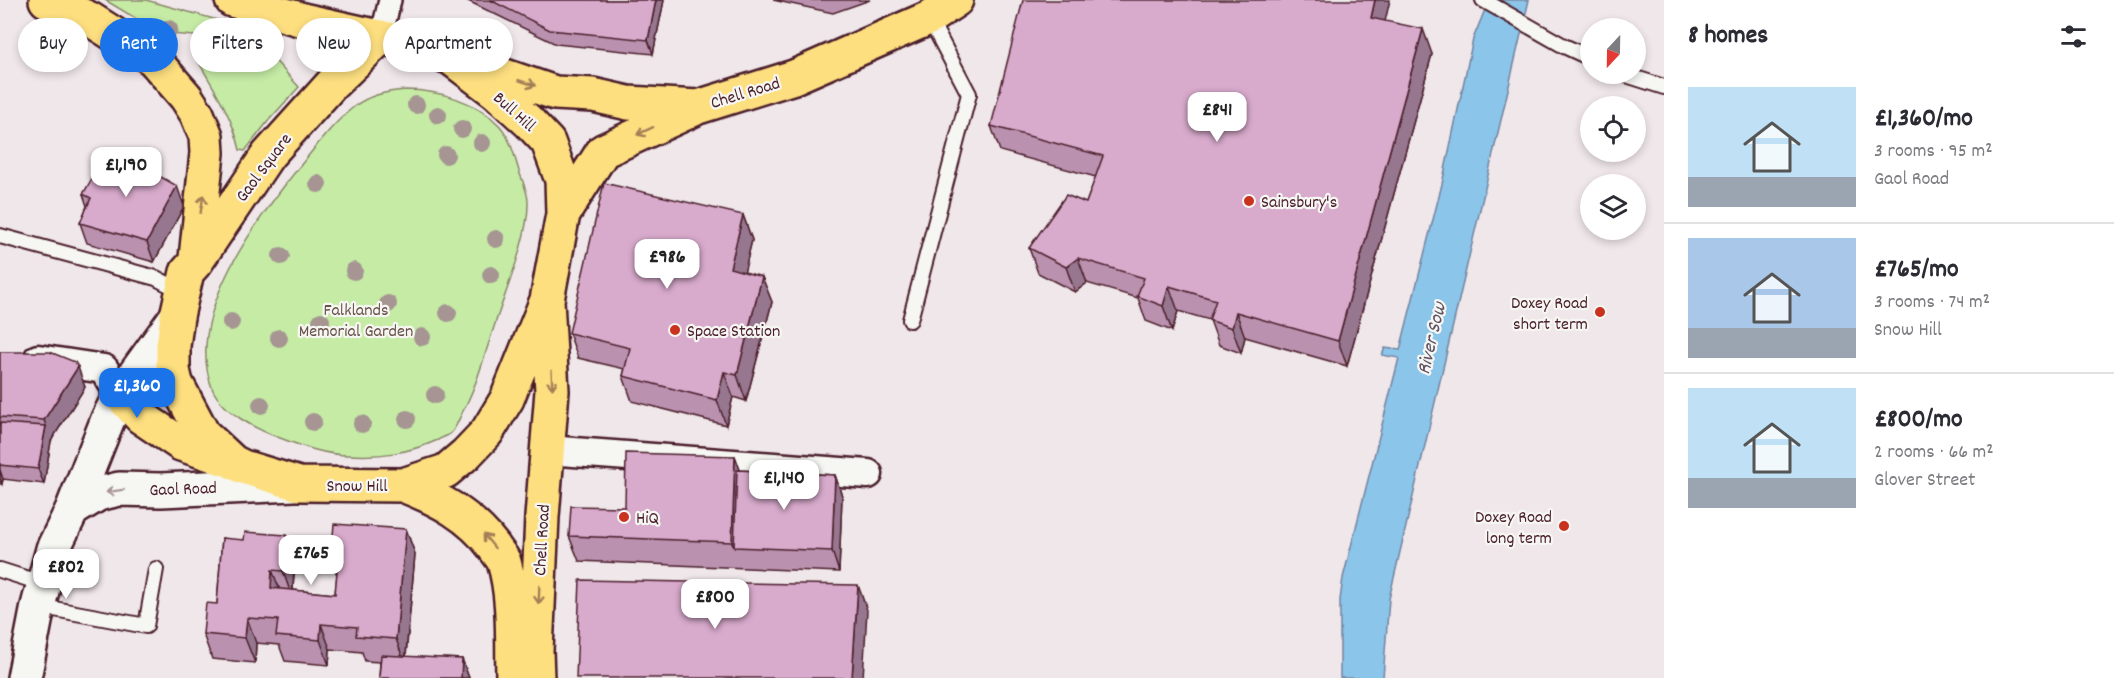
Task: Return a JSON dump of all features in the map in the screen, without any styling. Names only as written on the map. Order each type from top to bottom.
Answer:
[{"type":"highway","points":[[46,0],[90,19],[136,46],[153,59],[186,97],[197,114],[207,136],[207,153],[196,262]]},
{"type":"highway","name":"Bull Hill","points":[[232,0],[303,21],[381,37]]},
{"type":"highway","name":"Chell Road","points":[[493,72],[555,93],[593,94],[628,104],[698,107],[794,77],[928,18],[956,0]]},
{"type":"highway","name":"Gaol Square","points":[[180,304],[187,272],[268,155],[332,84],[381,37]]},
{"type":"highway","name":"Bull Hill","points":[[470,72],[496,92],[548,142],[562,180],[563,214]]},
{"type":"highway","points":[[563,214],[603,151],[698,107]]},
{"type":"highway","name":"Chell Road","points":[[537,665],[552,391],[548,300],[563,214]]},
{"type":"highway","name":"Snow Hill","points":[[180,304],[173,345],[173,370],[176,383],[203,434],[233,462],[299,484],[403,485],[446,471],[487,432],[507,399],[548,300]]},
{"type":"highway","points":[[120,395],[141,417],[181,444],[233,462]]},
{"type":"highway","points":[[403,485],[436,498],[457,511],[488,539],[503,560],[510,591],[513,678]]},
{"type":"main road","points":[[24,678],[53,549],[72,510],[108,419],[120,395],[180,304]]},
{"type":"main road","name":"Gaol Road","points":[[72,510],[98,494],[119,489],[299,484]]},
{"type":"street","points":[[381,37],[390,0]]},
{"type":"street","points":[[28,357],[104,369],[120,395]]},
{"type":"street","points":[[547,450],[868,474]]},
{"type":"lane","points":[[1483,0],[1580,53]]},
{"type":"lane","points":[[910,320],[969,94],[928,18]]},
{"type":"lane","points":[[1646,81],[1664,87]]},
{"type":"lane","points":[[0,236],[156,278],[180,304]]},
{"type":"lane","points":[[0,570],[41,595],[146,626],[156,569]]},
{"type":"green space","points":[[105,0],[146,0],[210,18],[190,18],[190,36],[178,35],[178,18],[135,18]]},
{"type":"green space","points":[[284,70],[299,87],[245,151],[240,150],[232,124],[205,72]]},
{"type":"green space","name":"Falklands Memorial Garden","points":[[406,90],[431,92],[456,99],[480,110],[500,126],[510,142],[527,194],[525,231],[476,381],[452,432],[416,448],[383,455],[340,455],[322,452],[271,435],[241,419],[224,405],[212,388],[206,360],[208,330],[216,300],[246,240],[319,142],[347,112],[366,99],[379,94]]},
{"type":"water","name":"River Sow","points":[[1489,0],[1529,0],[1389,599],[1383,678],[1340,678],[1340,600],[1343,578],[1399,358],[1382,355],[1385,348],[1400,350],[1442,184],[1473,39]]},
{"type":"building","points":[[490,0],[656,0],[648,40],[550,30]]},
{"type":"building","name":"Sainsbury's","points":[[1023,0],[1375,0],[1371,18],[1423,29],[1338,341],[1236,312],[1232,328],[1209,320],[1216,300],[1169,286],[1163,306],[1137,296],[1144,278],[1078,258],[1066,267],[1029,248],[1066,195],[1086,203],[1103,156],[991,126]]},
{"type":"building","points":[[110,148],[177,186],[147,242],[80,223],[91,198],[83,194]]},
{"type":"building","name":"Space Station","points":[[604,183],[743,215],[730,268],[762,277],[737,375],[724,372],[717,400],[623,376],[630,348],[569,333]]},
{"type":"building","points":[[0,352],[50,352],[75,362],[78,367],[44,420],[0,417]]},
{"type":"building","points":[[0,423],[46,426],[38,469],[0,465]]},
{"type":"building","points":[[626,453],[735,456],[732,542],[569,536],[571,506],[625,507]]},
{"type":"building","points":[[737,470],[835,475],[832,551],[734,547]]},
{"type":"building","points":[[334,524],[406,529],[396,639],[356,636],[357,627],[321,624],[320,640],[276,636],[278,620],[247,618],[245,638],[203,634],[206,603],[217,604],[222,538],[244,540],[245,532],[286,535],[283,571],[272,570],[271,588],[335,594],[338,560],[331,560]]},
{"type":"building","points":[[580,580],[858,585],[852,678],[576,678]]},
{"type":"building","points":[[381,655],[462,659],[461,678],[379,678]]},
{"type":"place","name":"Sainsbury's","points":[[1249,201]]},
{"type":"place","name":"Doxey Road short term","points":[[1600,312]]},
{"type":"place","name":"Space Station","points":[[675,330]]},
{"type":"place","name":"HiQ","points":[[624,517]]},
{"type":"place","name":"Doxey Road long term","points":[[1564,526]]}]
